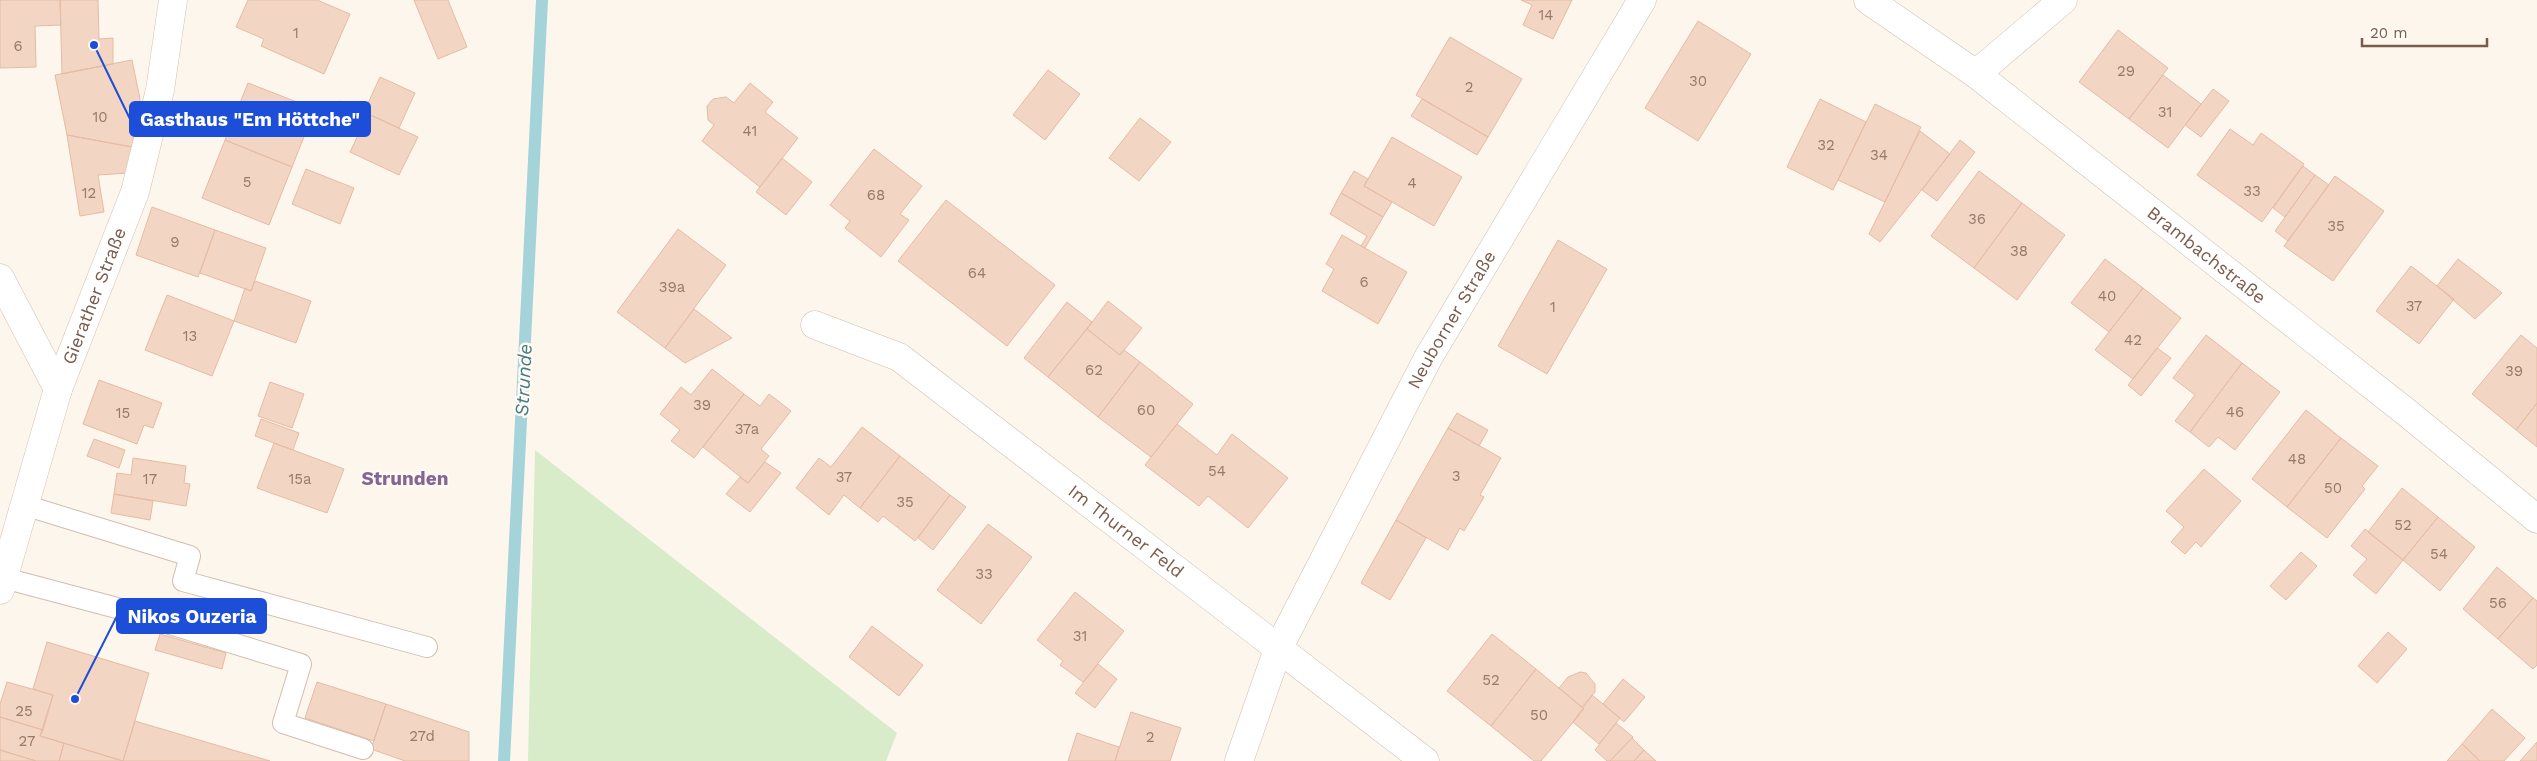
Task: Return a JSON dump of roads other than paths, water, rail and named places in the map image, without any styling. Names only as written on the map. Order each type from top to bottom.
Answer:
[{"type":"street","name":"Gierather Straße","points":[[2,584],[58,389],[135,192],[160,90],[173,0]]},
{"type":"street","name":"Neuborner Straße","points":[[1239,761],[1278,649],[1428,358],[1642,0]]},
{"type":"street","name":"Brambachstraße","points":[[1868,0],[1976,74],[2406,412],[2537,519]]},
{"type":"street","points":[[1976,74],[2062,0]]},
{"type":"street","points":[[0,278],[58,389]]},
{"type":"street","name":"Im Thurner Feld","points":[[815,325],[899,356],[1425,761]]},
{"type":"lane","points":[[24,505],[190,556],[183,581],[427,647]]},
{"type":"lane","points":[[2,584],[117,608],[301,664],[283,723],[363,749]]},
{"type":"waterway","name":"Strunde","points":[[504,761],[542,0]]},
{"type":"place","name":"Gasthaus \"Em Höttche\"","points":[[94,45]]},
{"type":"place","name":"Nikos Ouzeria","points":[[75,699]]},
{"type":"district","name":"Strunden","points":[[405,478]]}]
